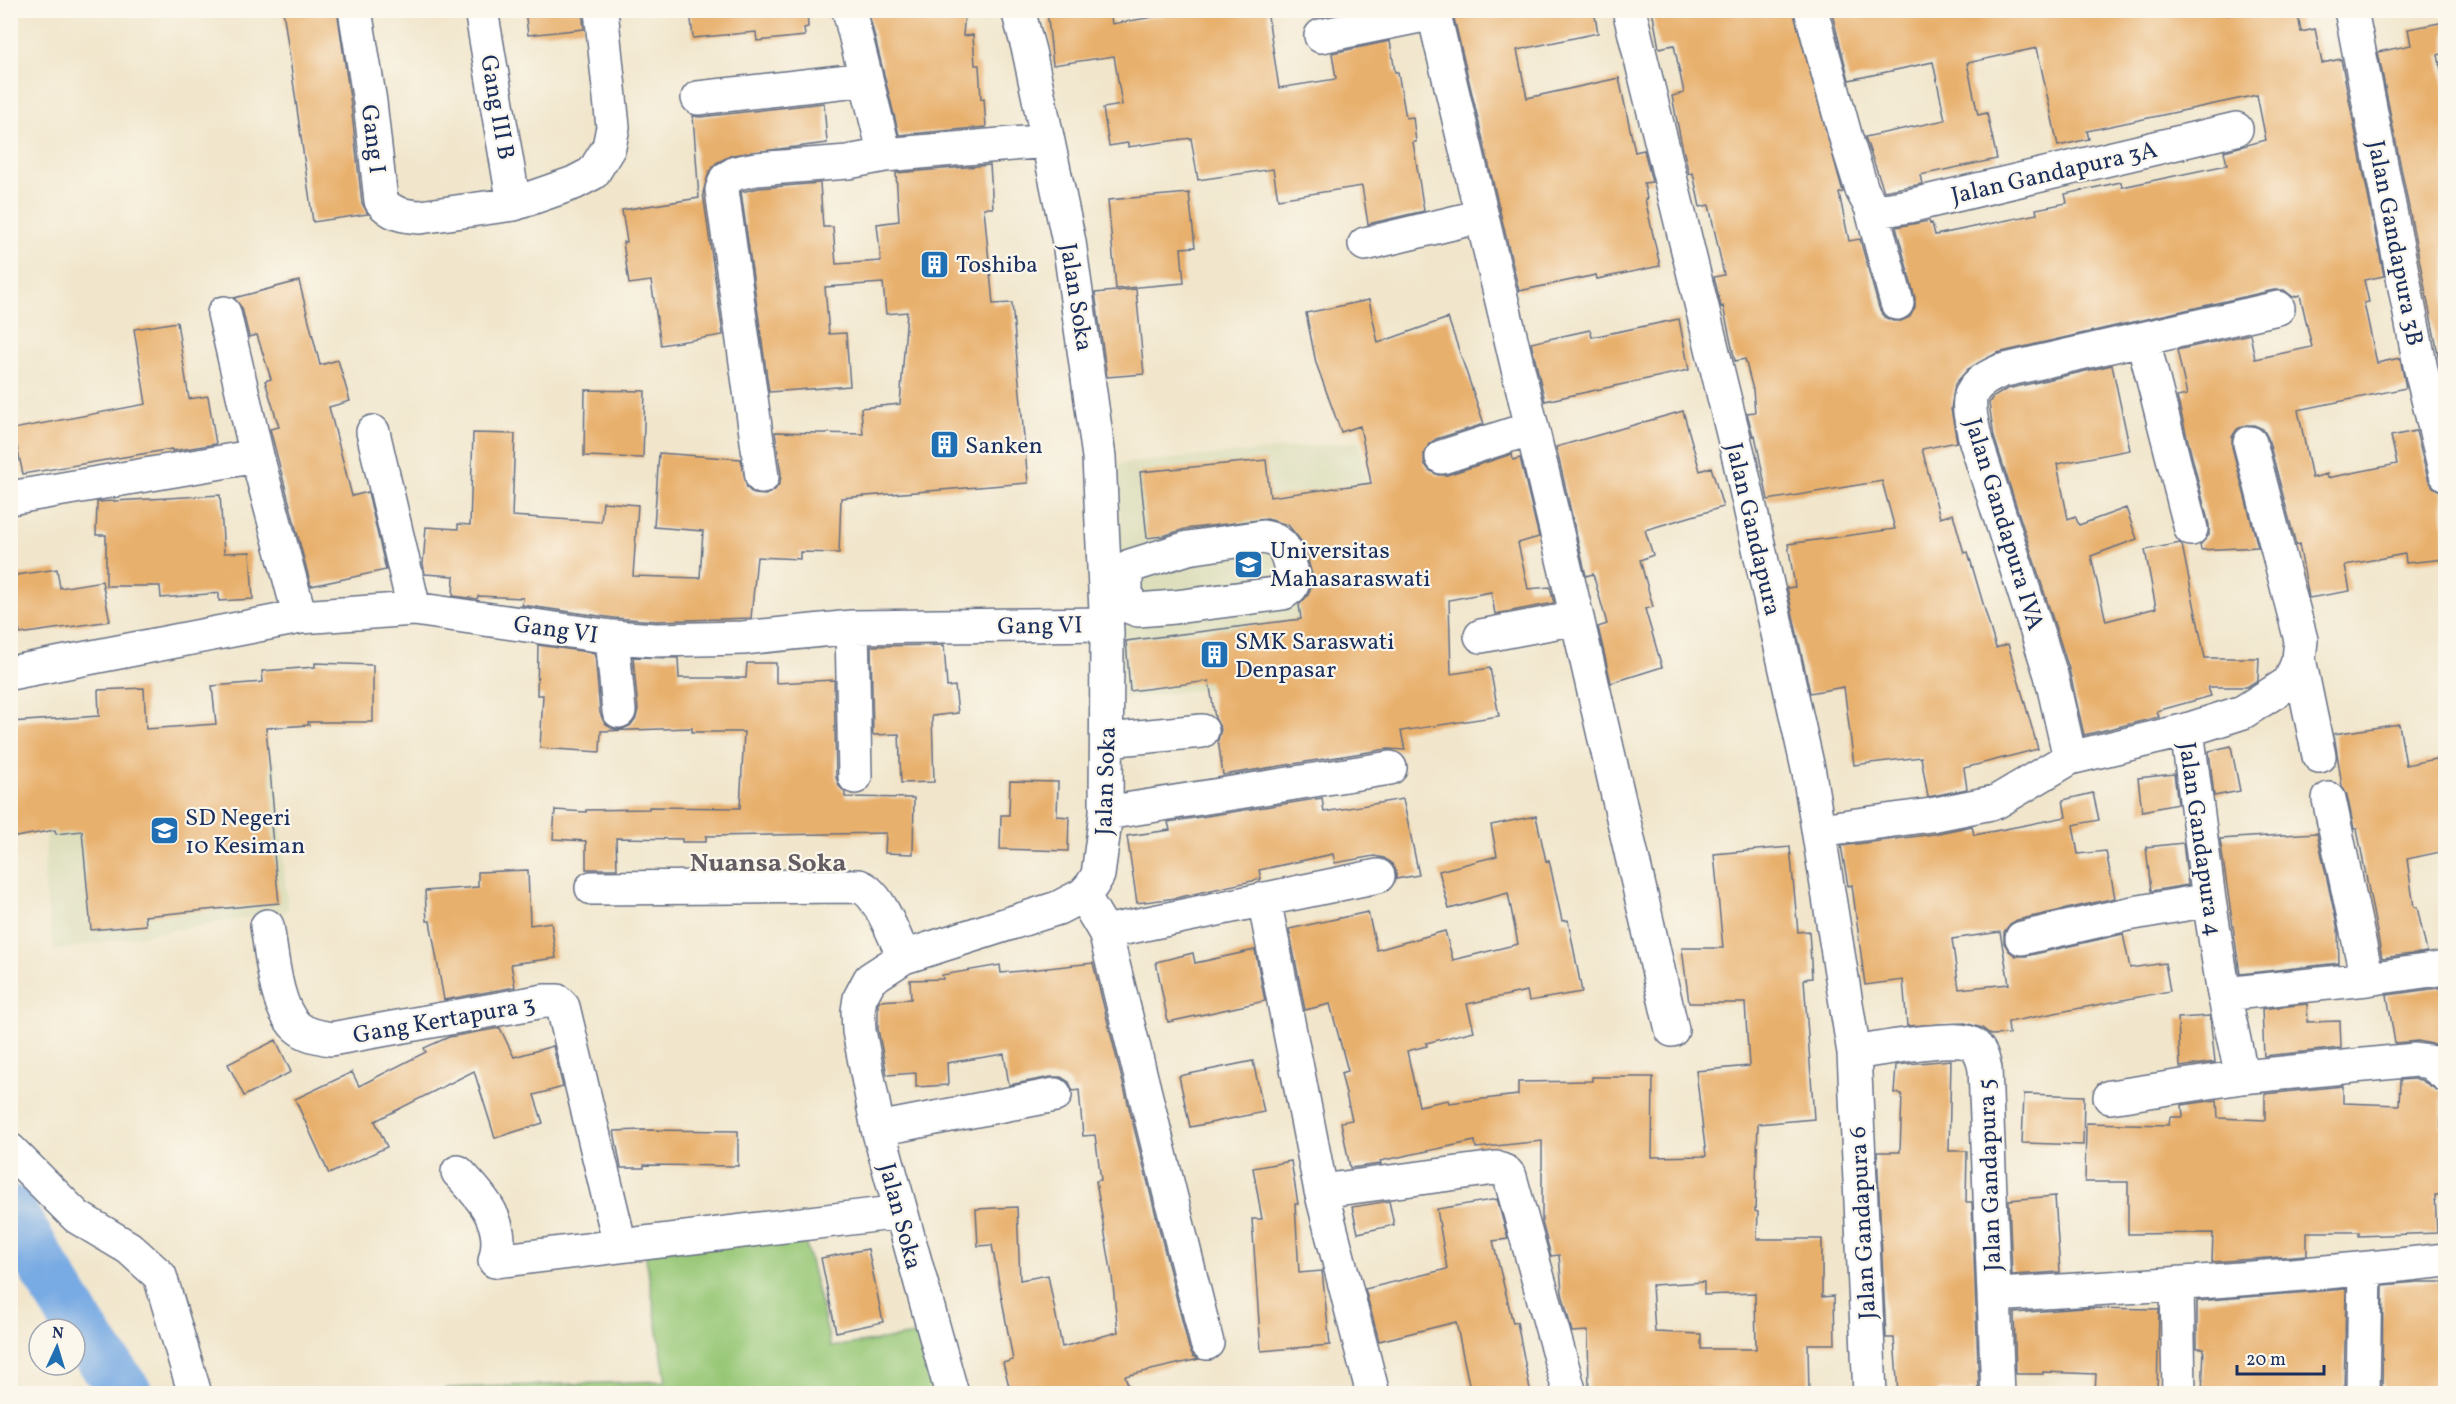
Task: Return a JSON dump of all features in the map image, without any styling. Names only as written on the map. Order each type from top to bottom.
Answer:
[{"type":"street","name":"Gang I","points":[[356,10],[370,102],[381,201],[388,210],[406,216],[420,217],[514,204]]},
{"type":"street","name":"Gang III B","points":[[481,10],[514,204]]},
{"type":"street","points":[[514,204],[574,183],[593,173],[609,147],[613,127],[601,10]]},
{"type":"street","points":[[849,10],[885,155]]},
{"type":"street","name":"Jalan Soka","points":[[952,1394],[878,1129],[858,1011],[860,998],[870,979],[904,957],[1058,908],[1083,895],[1098,875],[1106,813],[1112,603],[1099,457],[1069,242],[1029,51],[1018,10]]},
{"type":"street","name":"Jalan Gandapura","points":[[1629,10],[1739,458],[1809,773],[1854,1053]]},
{"type":"street","points":[[1811,10],[1847,142],[1862,190],[1871,207],[1897,303]]},
{"type":"street","name":"Jalan Gandapura 3B","points":[[2351,10],[2421,370],[2445,474]]},
{"type":"street","points":[[1321,36],[1433,12],[1672,1030]]},
{"type":"street","points":[[698,98],[866,80]]},
{"type":"street","name":"Jalan Gandapura 3A","points":[[1871,207],[1884,210],[1909,206],[2236,129]]},
{"type":"street","points":[[762,477],[722,190],[726,179],[736,173],[756,170],[848,162],[885,155],[1047,141]]},
{"type":"street","points":[[1365,244],[1482,216]]},
{"type":"street","name":"Jalan Gandapura IVA","points":[[2070,758],[2051,675],[1976,442],[1970,412],[1972,390],[1982,379],[2001,371],[2278,308]]},
{"type":"street","points":[[224,313],[256,456],[300,617]]},
{"type":"street","points":[[2143,340],[2190,529]]},
{"type":"street","points":[[1442,457],[1532,428]]},
{"type":"street","points":[[373,432],[414,609]]},
{"type":"street","points":[[2187,730],[2243,712],[2272,695],[2290,682],[2299,659],[2301,640],[2250,443]]},
{"type":"street","points":[[10,498],[256,456]]},
{"type":"street","name":"Gang VI","points":[[10,673],[300,617],[414,609],[612,637],[656,640],[743,638],[1112,603]]},
{"type":"street","points":[[1481,636],[1577,618]]},
{"type":"street","points":[[852,627],[855,777]]},
{"type":"street","points":[[612,637],[620,711]]},
{"type":"street","points":[[2299,659],[2319,756]]},
{"type":"street","name":"Jalan Gandapura 4","points":[[1819,830],[1931,815],[1995,802],[2070,758],[2187,730],[2209,900],[2224,994],[2242,1077]]},
{"type":"street","points":[[1107,740],[1202,731]]},
{"type":"street","points":[[1106,813],[1390,768]]},
{"type":"street","points":[[2329,799],[2367,979]]},
{"type":"street","points":[[1105,932],[1378,876]]},
{"type":"street","points":[[592,888],[859,886],[866,888],[875,897],[904,957]]},
{"type":"street","points":[[1083,895],[1105,932],[1207,1343]]},
{"type":"street","points":[[1264,899],[1321,1191],[1373,1394]]},
{"type":"street","points":[[2022,938],[2128,914],[2209,900]]},
{"type":"street","name":"Gang Kertapura 3","points":[[267,926],[284,1007],[297,1027],[314,1036],[331,1039],[544,1001],[557,1001],[564,1007],[620,1245]]},
{"type":"street","points":[[2224,994],[2367,979],[2445,968]]},
{"type":"street","name":"Jalan Gandapura 5","points":[[1854,1053],[1964,1040],[1973,1044],[1981,1053],[1985,1069],[1998,1394]]},
{"type":"street","name":"Jalan Gandapura 6","points":[[1854,1053],[1870,1394]]},
{"type":"street","points":[[2110,1097],[2242,1077],[2415,1060],[2429,1062],[2445,1075]]},
{"type":"street","points":[[878,1129],[1054,1095]]},
{"type":"street","points":[[10,1150],[77,1217],[129,1248],[160,1276],[195,1394]]},
{"type":"street","points":[[1321,1191],[1496,1168],[1506,1172],[1510,1177],[1570,1394]]},
{"type":"street","points":[[458,1172],[483,1197],[494,1222],[500,1245],[495,1261],[900,1212]]},
{"type":"street","points":[[1994,1295],[2177,1284],[2365,1269],[2445,1260]]},
{"type":"street","points":[[2363,1394],[2365,1269]]},
{"type":"street","points":[[2177,1284],[2179,1394]]},
{"type":"shaded area","name":"Universitas Mahasaraswati","points":[[1360,441],[1394,664],[1120,700],[1119,464]]},
{"type":"shaded area","name":"SD Negeri 10 Kesiman","points":[[275,760],[288,911],[53,951],[44,878],[49,784]]},
{"type":"green space","points":[[804,1236],[831,1347],[922,1334],[940,1394],[433,1394],[448,1388],[666,1381],[645,1252]]},
{"type":"building","points":[[283,10],[337,10],[362,203],[368,214],[313,222]]},
{"type":"building","points":[[525,10],[582,10],[584,29],[528,35]]},
{"type":"building","points":[[690,10],[807,10],[808,27],[804,28],[805,36],[757,41],[756,32],[693,38]]},
{"type":"building","points":[[868,10],[965,10],[963,36],[973,35],[975,65],[979,65],[981,99],[984,98],[986,127],[899,135]]},
{"type":"building","points":[[1047,10],[1110,10],[1112,24],[1195,10],[1267,10],[1279,88],[1336,79],[1332,53],[1390,41],[1406,118],[1413,117],[1416,142],[1413,142],[1424,211],[1368,224],[1362,186],[1278,199],[1273,169],[1198,180],[1191,138],[1128,147],[1128,143],[1109,146],[1103,108],[1122,105],[1114,56],[1053,65]]},
{"type":"building","points":[[1452,10],[1594,10],[1598,33],[1517,50],[1527,98],[1619,78],[1635,152],[1644,150],[1652,182],[1644,183],[1647,199],[1645,199],[1660,266],[1597,279],[1596,275],[1519,291]]},
{"type":"building","points":[[1652,10],[1793,10],[1843,192],[1839,193],[1849,241],[1860,239],[1879,308],[1884,317],[1893,321],[1901,321],[1910,317],[1915,307],[1915,298],[1896,227],[1929,221],[1930,224],[1932,223],[1935,235],[2037,214],[2036,209],[2067,203],[2065,194],[2121,182],[2122,187],[2227,165],[2224,151],[2266,140],[2257,95],[2087,131],[2089,139],[2058,146],[2037,48],[1967,63],[1978,115],[1987,113],[1997,159],[1920,175],[1922,184],[1884,191],[1865,137],[1945,120],[1933,62],[1849,80],[1831,10],[2226,10],[2227,15],[2249,10],[2297,10],[2301,32],[2315,29],[2322,63],[2341,59],[2384,276],[2364,280],[2369,302],[2364,303],[2377,363],[2400,358],[2406,388],[2298,410],[2312,478],[2327,474],[2327,478],[2397,464],[2391,436],[2416,431],[2428,479],[2433,487],[2442,492],[2445,559],[2406,563],[2405,554],[2345,565],[2350,591],[2309,598],[2299,544],[2296,545],[2268,438],[2263,429],[2254,425],[2246,425],[2237,429],[2232,437],[2232,447],[2258,547],[2201,550],[2200,545],[2209,535],[2209,525],[2177,397],[2187,395],[2177,350],[2250,334],[2255,359],[2312,347],[2300,295],[2293,297],[2284,290],[2274,290],[1997,353],[1968,369],[1955,384],[1951,409],[1957,442],[1922,449],[1940,518],[1953,514],[1964,553],[1968,552],[1996,648],[2008,644],[2038,749],[1964,768],[1967,789],[1928,797],[1921,757],[1854,765],[1844,687],[1810,693],[1787,588],[1795,587],[1788,544],[1895,529],[1882,481],[1768,500],[1755,435],[1753,436],[1747,413],[1755,412],[1753,390],[1745,359],[1735,361],[1714,277],[1724,275],[1709,205],[1700,207],[1693,173],[1689,174],[1681,141],[1672,96],[1684,93],[1674,45],[1659,48]]},
{"type":"building","points":[[2445,22],[2445,53],[2438,55],[2445,90],[2445,389],[2378,52],[2411,45],[2408,29]]},
{"type":"building","points":[[824,103],[827,143],[732,155],[716,163],[709,172],[703,193],[723,335],[661,345],[651,281],[629,284],[623,242],[627,242],[622,210],[699,198],[693,116]]},
{"type":"building","points":[[990,165],[993,208],[984,208],[993,304],[1012,303],[1028,483],[841,498],[839,553],[800,552],[800,559],[757,557],[751,618],[656,621],[614,618],[522,605],[523,598],[478,596],[477,599],[453,596],[454,576],[425,574],[423,564],[426,527],[458,529],[458,524],[470,525],[473,433],[515,434],[512,516],[601,522],[603,502],[638,505],[633,576],[700,578],[703,531],[654,527],[659,453],[741,459],[747,488],[754,494],[765,495],[774,491],[780,483],[781,474],[775,432],[863,434],[861,408],[900,404],[907,312],[886,314],[883,283],[825,287],[829,334],[846,333],[850,386],[769,392],[741,192],[759,188],[820,183],[823,227],[833,227],[836,264],[881,261],[877,224],[899,221],[896,173]]},
{"type":"building","points":[[1189,193],[1195,247],[1181,248],[1184,283],[1116,289],[1108,200]]},
{"type":"building","points":[[299,281],[320,365],[338,360],[350,401],[329,407],[352,496],[368,492],[386,570],[311,586],[270,429],[279,427],[265,381],[271,379],[257,335],[249,337],[242,308],[234,298]]},
{"type":"building","points":[[1136,289],[1144,374],[1107,377],[1095,293]]},
{"type":"building","points":[[1369,300],[1378,343],[1448,318],[1484,424],[1436,439],[1429,444],[1424,453],[1424,463],[1429,470],[1438,475],[1447,475],[1512,454],[1513,460],[1520,458],[1539,537],[1518,543],[1528,589],[1550,587],[1554,603],[1495,614],[1491,592],[1449,600],[1451,674],[1490,668],[1499,716],[1401,731],[1405,750],[1387,749],[1223,775],[1218,740],[1221,729],[1215,718],[1209,681],[1130,691],[1126,641],[1301,619],[1299,605],[1308,595],[1311,587],[1312,575],[1308,560],[1302,542],[1288,525],[1267,519],[1185,529],[1147,538],[1140,472],[1266,460],[1270,497],[1371,483],[1360,426],[1341,432],[1316,363],[1306,313]]},
{"type":"building","points":[[1679,319],[1689,370],[1545,401],[1531,343],[1590,330],[1592,337]]},
{"type":"building","points":[[177,322],[189,399],[208,396],[216,444],[172,451],[172,449],[23,474],[13,429],[146,404],[134,329]]},
{"type":"building","points":[[2112,365],[2130,450],[2057,464],[2068,519],[2075,516],[2079,525],[2126,508],[2137,539],[2091,556],[2106,621],[2156,608],[2145,550],[2180,543],[2205,658],[2259,658],[2258,680],[2247,687],[2208,687],[2211,696],[2157,711],[2159,717],[2084,735],[2069,669],[1994,437],[1989,403],[1992,398],[2007,389]]},
{"type":"building","points":[[585,390],[645,391],[643,458],[584,456]]},
{"type":"building","points":[[1683,411],[1700,471],[1711,467],[1723,507],[1645,530],[1653,555],[1640,560],[1653,607],[1645,609],[1662,667],[1611,683],[1598,627],[1607,624],[1593,574],[1586,576],[1556,447]]},
{"type":"building","points":[[220,495],[224,553],[250,552],[253,599],[219,601],[219,593],[161,598],[160,586],[106,586],[106,535],[96,535],[97,502]]},
{"type":"building","points":[[57,569],[60,588],[102,581],[110,621],[20,634],[18,623],[10,625],[10,576]]},
{"type":"building","points":[[538,645],[595,653],[600,713],[604,722],[611,728],[620,730],[630,726],[636,718],[638,709],[633,657],[678,658],[679,678],[746,678],[747,663],[776,663],[776,683],[834,680],[836,777],[839,786],[845,792],[845,797],[914,798],[913,854],[885,853],[886,833],[706,836],[706,842],[682,842],[682,839],[616,838],[617,869],[586,869],[586,841],[553,839],[555,810],[586,812],[586,810],[649,809],[649,807],[740,808],[744,732],[692,732],[692,728],[601,731],[600,752],[540,748],[543,695],[537,695]]},
{"type":"building","points":[[944,645],[947,687],[955,686],[958,713],[932,716],[934,782],[901,783],[899,734],[873,735],[871,646]]},
{"type":"building","points":[[315,663],[373,665],[373,722],[308,722],[309,725],[266,728],[274,814],[270,814],[279,903],[145,916],[146,925],[91,930],[82,831],[56,834],[55,830],[10,838],[10,722],[99,716],[98,690],[144,688],[146,729],[216,724],[212,686],[263,682],[262,671],[315,667]]},
{"type":"building","points":[[2399,724],[2406,765],[2445,757],[2445,851],[2407,859],[2414,907],[2417,907],[2427,952],[2382,958],[2357,829],[2354,829],[2347,795],[2342,786],[2334,734]]},
{"type":"building","points":[[2231,746],[2240,791],[2214,796],[2209,751]]},
{"type":"building","points":[[2174,774],[2178,804],[2142,811],[2138,778]]},
{"type":"building","points":[[1010,781],[1058,782],[1057,816],[1069,817],[1068,851],[1000,849],[1001,815],[1009,815]]},
{"type":"building","points":[[2093,793],[2099,820],[2073,825],[2078,854],[2106,851],[2115,898],[2017,920],[2010,924],[2004,932],[2004,943],[2016,956],[2026,956],[2123,934],[2130,968],[2165,963],[2170,991],[2008,1022],[2009,1034],[1991,1035],[1982,1028],[1965,1023],[1907,1026],[1903,980],[1865,985],[1852,885],[1848,886],[1841,846],[1934,834],[1972,826],[1974,835],[2066,817],[2063,800]],"holes":[[[2000,932],[2009,984],[1959,989],[1952,939]]]},
{"type":"building","points":[[1322,798],[1324,812],[1403,799],[1419,875],[1396,879],[1396,872],[1392,864],[1384,858],[1374,856],[1335,863],[1333,854],[1259,870],[1261,879],[1176,898],[1137,903],[1127,836],[1170,830],[1168,822]]},
{"type":"building","points":[[1536,816],[1546,861],[1549,860],[1562,921],[1568,920],[1582,992],[1529,1001],[1527,991],[1467,1004],[1474,1031],[1426,1043],[1427,1046],[1407,1051],[1419,1106],[1448,1100],[1449,1103],[1518,1095],[1518,1082],[1592,1081],[1592,1077],[1653,1077],[1652,1157],[1706,1156],[1696,1071],[1749,1066],[1745,1003],[1689,1003],[1682,948],[1723,948],[1714,854],[1790,847],[1798,932],[1809,931],[1812,978],[1804,979],[1814,1119],[1758,1124],[1755,1211],[1758,1212],[1757,1239],[1822,1239],[1822,1297],[1834,1296],[1835,1344],[1808,1344],[1809,1394],[1589,1394],[1588,1331],[1572,1332],[1562,1293],[1559,1255],[1551,1256],[1542,1222],[1542,1141],[1476,1148],[1475,1141],[1380,1161],[1381,1164],[1350,1168],[1341,1122],[1352,1120],[1341,1073],[1348,1071],[1330,1004],[1305,1010],[1289,929],[1368,912],[1377,950],[1445,931],[1453,960],[1518,944],[1508,893],[1449,909],[1439,871],[1497,856],[1491,825]],"holes":[[[1704,1282],[1704,1295],[1755,1293],[1756,1349],[1701,1349],[1701,1334],[1655,1332],[1652,1285]]]},
{"type":"building","points":[[2317,833],[2338,930],[2339,963],[2240,974],[2220,839]]},
{"type":"building","points":[[2183,843],[2188,885],[2151,891],[2146,847]]},
{"type":"building","points":[[528,870],[530,925],[551,922],[556,958],[511,964],[515,987],[444,1000],[430,921],[427,921],[425,891],[478,887],[478,872]]},
{"type":"building","points":[[1255,950],[1265,1001],[1168,1022],[1156,962],[1193,953],[1195,963]]},
{"type":"building","points":[[1093,963],[1189,1348],[1193,1356],[1199,1359],[1125,1376],[1131,1394],[1011,1394],[1003,1363],[1013,1360],[992,1245],[978,1246],[976,1209],[1017,1207],[1020,1280],[1048,1275],[1062,1347],[1118,1332],[1112,1276],[1096,1181],[1101,1180],[1095,1135],[1083,1136],[1079,1090],[1073,1091],[1069,1082],[1061,1077],[1009,1085],[1004,1054],[947,1063],[948,1085],[916,1087],[916,1073],[887,1075],[878,1029],[878,1004],[879,1001],[911,999],[910,980],[943,979],[942,975],[1000,965],[1001,973]]},
{"type":"building","points":[[2445,987],[2444,1050],[2418,1041],[2395,1043],[2387,995]]},
{"type":"building","points":[[2307,1004],[2308,1022],[2340,1021],[2341,1048],[2264,1056],[2262,1009]]},
{"type":"building","points":[[2210,1016],[2215,1062],[2180,1067],[2178,1018]]},
{"type":"building","points":[[500,1028],[514,1057],[553,1046],[563,1087],[534,1095],[543,1123],[495,1138],[474,1071],[375,1121],[387,1147],[329,1174],[295,1099],[352,1072],[359,1086],[426,1052],[424,1048],[449,1037]]},
{"type":"building","points":[[276,1040],[291,1072],[244,1096],[228,1064]]},
{"type":"building","points":[[1951,1060],[1949,1151],[1967,1151],[1966,1202],[1972,1202],[1979,1391],[1937,1390],[1937,1394],[1898,1394],[1894,1338],[1886,1338],[1877,1152],[1900,1152],[1902,1094],[1894,1093],[1896,1065]]},
{"type":"building","points":[[1253,1061],[1264,1112],[1190,1127],[1179,1076]]},
{"type":"building","points":[[2400,1080],[2421,1080],[2442,1093],[2441,1128],[2445,1128],[2445,1195],[2435,1195],[2437,1233],[2359,1236],[2359,1232],[2307,1232],[2307,1255],[2212,1262],[2213,1233],[2128,1234],[2128,1182],[2085,1182],[2086,1123],[2169,1125],[2170,1117],[2183,1117],[2182,1105],[2217,1100],[2218,1118],[2265,1120],[2265,1094],[2343,1086],[2343,1103],[2399,1105]]},
{"type":"building","points":[[2024,1094],[2084,1096],[2083,1145],[2022,1143]]},
{"type":"building","points":[[614,1131],[738,1131],[738,1166],[644,1165],[644,1168],[621,1168]]},
{"type":"building","points":[[1291,1161],[1298,1204],[1295,1204],[1299,1273],[1322,1271],[1330,1345],[1261,1351],[1252,1219],[1262,1219],[1253,1168]]},
{"type":"building","points":[[2055,1196],[2060,1272],[2012,1275],[2009,1200]]},
{"type":"building","points":[[1497,1199],[1508,1239],[1493,1241],[1513,1323],[1517,1322],[1531,1394],[1471,1394],[1456,1322],[1379,1341],[1365,1289],[1447,1269],[1437,1209]]},
{"type":"building","points":[[1389,1201],[1394,1225],[1358,1233],[1352,1207]]},
{"type":"building","points":[[868,1249],[883,1322],[836,1332],[821,1258]]},
{"type":"building","points":[[2445,1282],[2445,1394],[2382,1394],[2383,1285]]},
{"type":"building","points":[[2346,1289],[2344,1394],[2202,1394],[2204,1348],[2197,1348],[2197,1301]]},
{"type":"building","points":[[2084,1308],[2159,1309],[2157,1394],[2095,1393],[2096,1374],[2043,1372],[2043,1374],[2016,1374],[2014,1313]]},
{"type":"waterway","points":[[10,1211],[83,1332],[127,1394]]},
{"type":"place","name":"Toshiba","points":[[935,264]]},
{"type":"place","name":"Sanken","points":[[944,445]]},
{"type":"place","name":"Universitas Mahasaraswati","points":[[1249,564]]},
{"type":"place","name":"SMK Saraswati Denpasar","points":[[1214,655]]},
{"type":"place","name":"SD Negeri 10 Kesiman","points":[[164,831]]},
{"type":"district","name":"Nuansa Soka","points":[[768,862]]}]
